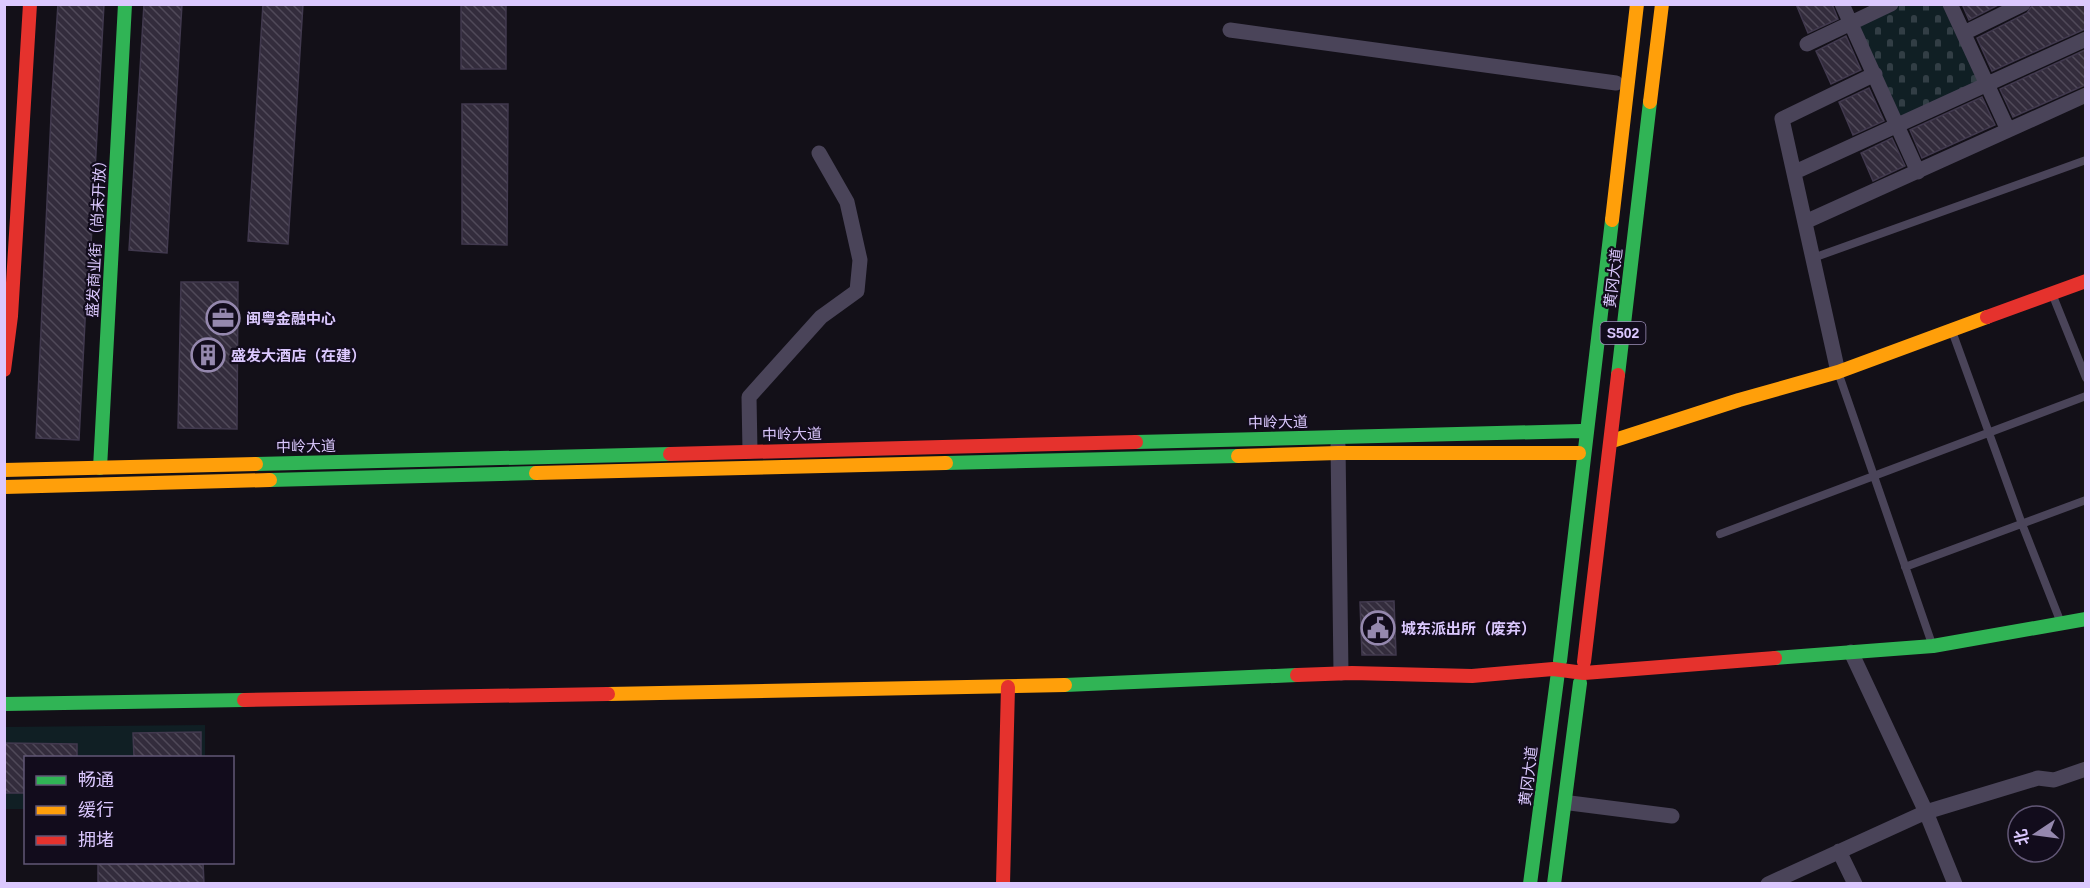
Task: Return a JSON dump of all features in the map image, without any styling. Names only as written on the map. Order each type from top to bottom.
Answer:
[{"type":"main road","points":[[4,370],[11,316],[30,4]]},
{"type":"main road","name":"盛发商业街（尚未开放）","points":[[100,468],[125,4]]},
{"type":"main road","name":"黄冈大道","points":[[1530,884],[1559,667],[1637,4]]},
{"type":"main road","name":"黄冈大道","points":[[1554,884],[1583,673],[1662,4]]},
{"type":"main road","points":[[1612,441],[1739,400],[1838,372],[2085,281]]},
{"type":"main road","name":"中岭大道","points":[[4,470],[1581,431]]},
{"type":"main road","points":[[4,487],[1338,453],[1579,453]]},
{"type":"main road","points":[[4,704],[1008,687],[1341,673],[1472,675],[1553,669],[1583,673],[1933,646],[2085,619]]},
{"type":"main road","points":[[1003,884],[1008,687]]},
{"type":"street","points":[[1842,4],[1918,172]]},
{"type":"street","points":[[1807,44],[1891,4]]},
{"type":"street","points":[[1950,4],[2008,130]]},
{"type":"street","points":[[1964,33],[2023,4]]},
{"type":"street","points":[[1230,30],[1616,83]]},
{"type":"street","points":[[1795,172],[2085,39]]},
{"type":"street","points":[[1838,372],[1782,119],[1875,75]]},
{"type":"street","points":[[1806,222],[2085,95]]},
{"type":"street","points":[[750,451],[748,397],[821,317],[857,291],[860,260],[847,202],[819,153]]},
{"type":"street","points":[[1338,437],[1341,673]]},
{"type":"street","points":[[1851,652],[1926,812],[1955,884]]},
{"type":"street","points":[[1768,884],[1926,812],[2038,778],[2054,780],[2085,769]]},
{"type":"street","points":[[1569,803],[1672,816]]},
{"type":"street","points":[[1839,851],[1855,884]]},
{"type":"lane","points":[[1813,258],[2085,160]]},
{"type":"lane","points":[[2052,294],[2085,378]]},
{"type":"lane","points":[[1952,331],[2061,624]]},
{"type":"lane","points":[[1838,372],[1933,646]]},
{"type":"lane","points":[[1720,534],[2085,396]]},
{"type":"lane","points":[[1905,567],[2085,500]]},
{"type":"green space","points":[[1891,5],[1950,5],[1988,83],[1898,126],[1851,23]]},
{"type":"green space","points":[[205,725],[205,756],[24,756],[24,809],[5,809],[4,727]]},
{"type":"building","points":[[58,4],[104,4],[79,440],[36,438]]},
{"type":"building","points":[[144,4],[182,4],[167,253],[129,250]]},
{"type":"building","points":[[263,4],[303,4],[288,244],[248,241]]},
{"type":"building","points":[[461,4],[506,4],[506,69],[461,69]]},
{"type":"building","points":[[1796,4],[1832,4],[1838,19],[1808,33]]},
{"type":"building","points":[[1962,4],[2000,4],[1969,20]]},
{"type":"building","points":[[2033,4],[2085,4],[2085,29],[1992,71],[1977,38],[2027,13]]},
{"type":"building","points":[[1846,36],[1861,70],[1831,84],[1816,51]]},
{"type":"building","points":[[2085,50],[2085,85],[2013,117],[2000,89]]},
{"type":"building","points":[[1869,88],[1884,121],[1853,135],[1839,102]]},
{"type":"building","points":[[1982,97],[1995,125],[1922,158],[1910,130]]},
{"type":"building","points":[[462,104],[508,104],[507,245],[462,244]]},
{"type":"building","points":[[1892,138],[1905,166],[1873,181],[1861,153]]},
{"type":"building","name":"盛发大酒店（在建）","points":[[181,282],[238,282],[237,429],[178,428]]},
{"type":"building","name":"城东派出所（废弃）","points":[[1394,601],[1396,655],[1362,655],[1360,602]]},
{"type":"building","points":[[201,732],[201,756],[134,756],[133,733]]},
{"type":"building","points":[[4,743],[77,744],[77,756],[24,756],[24,793],[4,793]]},
{"type":"building","points":[[98,864],[203,864],[204,884],[98,884]]},
{"type":"traffic: fast","points":[[100,468],[125,4]]},
{"type":"traffic: fast","points":[[1618,375],[1650,102]]},
{"type":"traffic: fast","points":[[1560,661],[1612,220]]},
{"type":"traffic: fast","points":[[1136,442],[1581,431]]},
{"type":"traffic: fast","points":[[256,464],[670,454]]},
{"type":"traffic: fast","points":[[946,463],[1238,456]]},
{"type":"traffic: fast","points":[[270,480],[536,473]]},
{"type":"traffic: fast","points":[[1775,658],[1933,646],[2086,619]]},
{"type":"traffic: fast","points":[[1530,884],[1558,672]]},
{"type":"traffic: fast","points":[[1065,685],[1297,675]]},
{"type":"traffic: fast","points":[[1554,884],[1580,683]]},
{"type":"traffic: fast","points":[[4,704],[244,700]]},
{"type":"traffic: slow","points":[[1612,220],[1637,4]]},
{"type":"traffic: slow","points":[[1650,102],[1662,4]]},
{"type":"traffic: slow","points":[[1612,441],[1739,400],[1838,372],[1987,317]]},
{"type":"traffic: slow","points":[[1238,456],[1338,453],[1579,453]]},
{"type":"traffic: slow","points":[[536,473],[946,463]]},
{"type":"traffic: slow","points":[[4,470],[256,464]]},
{"type":"traffic: slow","points":[[4,487],[270,480]]},
{"type":"traffic: slow","points":[[608,694],[1065,685]]},
{"type":"traffic: jam","points":[[4,370],[11,316],[30,4]]},
{"type":"traffic: jam","points":[[1987,317],[2086,281]]},
{"type":"traffic: jam","points":[[1584,662],[1618,375]]},
{"type":"traffic: jam","points":[[670,454],[1136,442]]},
{"type":"traffic: jam","points":[[1297,675],[1352,673],[1472,676],[1553,669],[1584,673],[1775,658]]},
{"type":"traffic: jam","points":[[1003,884],[1008,687]]},
{"type":"traffic: jam","points":[[244,700],[608,694]]},
{"type":"place","name":"闽粤金融中心","points":[[223,318]]},
{"type":"place","name":"盛发大酒店（在建）","points":[[208,355]]},
{"type":"place","name":"城东派出所（废弃）","points":[[1378,628]]}]
